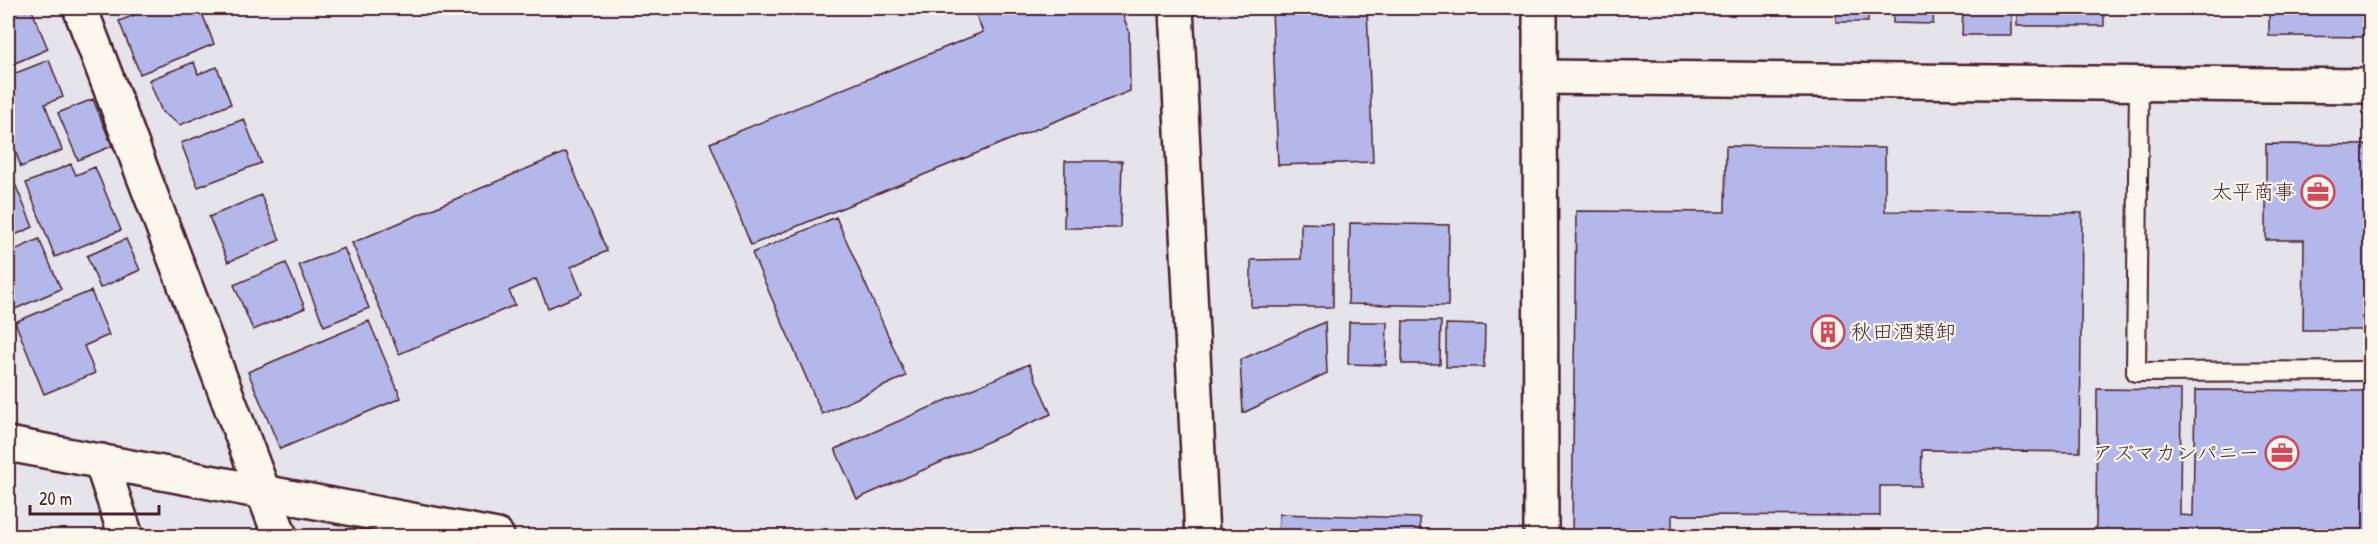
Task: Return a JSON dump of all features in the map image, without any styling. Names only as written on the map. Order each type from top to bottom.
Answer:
[{"type":"street","points":[[80,8],[280,537]]},
{"type":"street","points":[[1176,8],[1202,537]]},
{"type":"street","points":[[1540,8],[1541,537]]},
{"type":"street","points":[[1540,77],[2370,86]]},
{"type":"street","points":[[10,439],[101,461],[497,537]]},
{"type":"street","points":[[101,461],[126,537]]},
{"type":"lane","points":[[2139,83],[2136,372],[2370,371]]},
{"type":"building","points":[[8,8],[31,8],[48,49],[8,66]]},
{"type":"building","points":[[152,8],[200,8],[214,44],[140,74],[119,21]]},
{"type":"building","points":[[973,8],[1120,8],[1129,31],[1130,91],[751,245],[710,143],[983,32]]},
{"type":"building","points":[[1272,8],[1367,8],[1373,162],[1278,165]]},
{"type":"building","points":[[1836,8],[1868,8],[1868,22],[1836,22]]},
{"type":"building","points":[[1893,8],[1934,8],[1933,24],[1893,23]]},
{"type":"building","points":[[1963,8],[2011,8],[2011,35],[1962,35]]},
{"type":"building","points":[[2017,8],[2104,8],[2104,26],[2017,26]]},
{"type":"building","points":[[2269,8],[2370,8],[2370,37],[2269,36]]},
{"type":"building","points":[[49,60],[63,97],[45,104],[62,150],[21,167],[8,130],[8,76]]},
{"type":"building","points":[[194,62],[198,74],[217,67],[231,104],[180,125],[162,112],[149,80]]},
{"type":"building","points":[[93,99],[112,146],[78,160],[58,113]]},
{"type":"building","points":[[244,119],[261,163],[198,187],[181,143]]},
{"type":"building","name":"太平商事","points":[[2266,144],[2370,145],[2370,330],[2303,330],[2304,240],[2266,240]]},
{"type":"building","name":"秋田酒類卸","points":[[1726,146],[1885,148],[1885,211],[2082,213],[2080,452],[1922,450],[1921,486],[1880,486],[1880,516],[1672,515],[1672,536],[1572,536],[1576,211],[1725,212]]},
{"type":"building","points":[[566,152],[607,251],[571,267],[582,294],[548,308],[536,279],[509,291],[515,305],[399,354],[352,243]]},
{"type":"building","points":[[1065,161],[1122,161],[1120,228],[1064,228]]},
{"type":"building","points":[[71,164],[76,175],[95,167],[121,230],[55,257],[26,183]]},
{"type":"building","points":[[8,167],[33,227],[8,238]]},
{"type":"building","points":[[261,195],[280,240],[228,262],[209,217]]},
{"type":"building","points":[[836,217],[906,376],[822,414],[752,253]]},
{"type":"building","points":[[1301,223],[1333,224],[1333,307],[1251,307],[1251,260],[1301,259]]},
{"type":"building","points":[[1350,223],[1449,225],[1448,306],[1348,304]]},
{"type":"building","points":[[39,239],[61,289],[8,312],[8,253]]},
{"type":"building","points":[[126,239],[140,270],[100,288],[87,256]]},
{"type":"building","points":[[344,248],[369,308],[324,326],[299,265]]},
{"type":"building","points":[[286,263],[305,308],[253,330],[234,285]]},
{"type":"building","points":[[91,291],[109,335],[84,346],[95,373],[44,394],[15,322]]},
{"type":"building","points":[[369,321],[401,398],[280,449],[248,372]]},
{"type":"building","points":[[1403,321],[1441,321],[1440,364],[1402,364]]},
{"type":"building","points":[[1325,322],[1327,373],[1243,413],[1240,360]]},
{"type":"building","points":[[1349,322],[1387,322],[1386,365],[1348,364]]},
{"type":"building","points":[[1446,324],[1485,325],[1484,367],[1446,367]]},
{"type":"building","points":[[1029,364],[1051,414],[857,499],[835,449]]},
{"type":"building","name":"アズマカンパニー","points":[[2097,389],[2181,390],[2180,515],[2193,516],[2195,390],[2370,391],[2370,536],[2096,536]]},
{"type":"building","points":[[1279,514],[1420,518],[1420,536],[1278,536]]},
{"type":"place","name":"太平商事","points":[[2318,192]]},
{"type":"place","name":"秋田酒類卸","points":[[1828,332]]},
{"type":"place","name":"アズマカンパニー","points":[[2282,453]]}]
